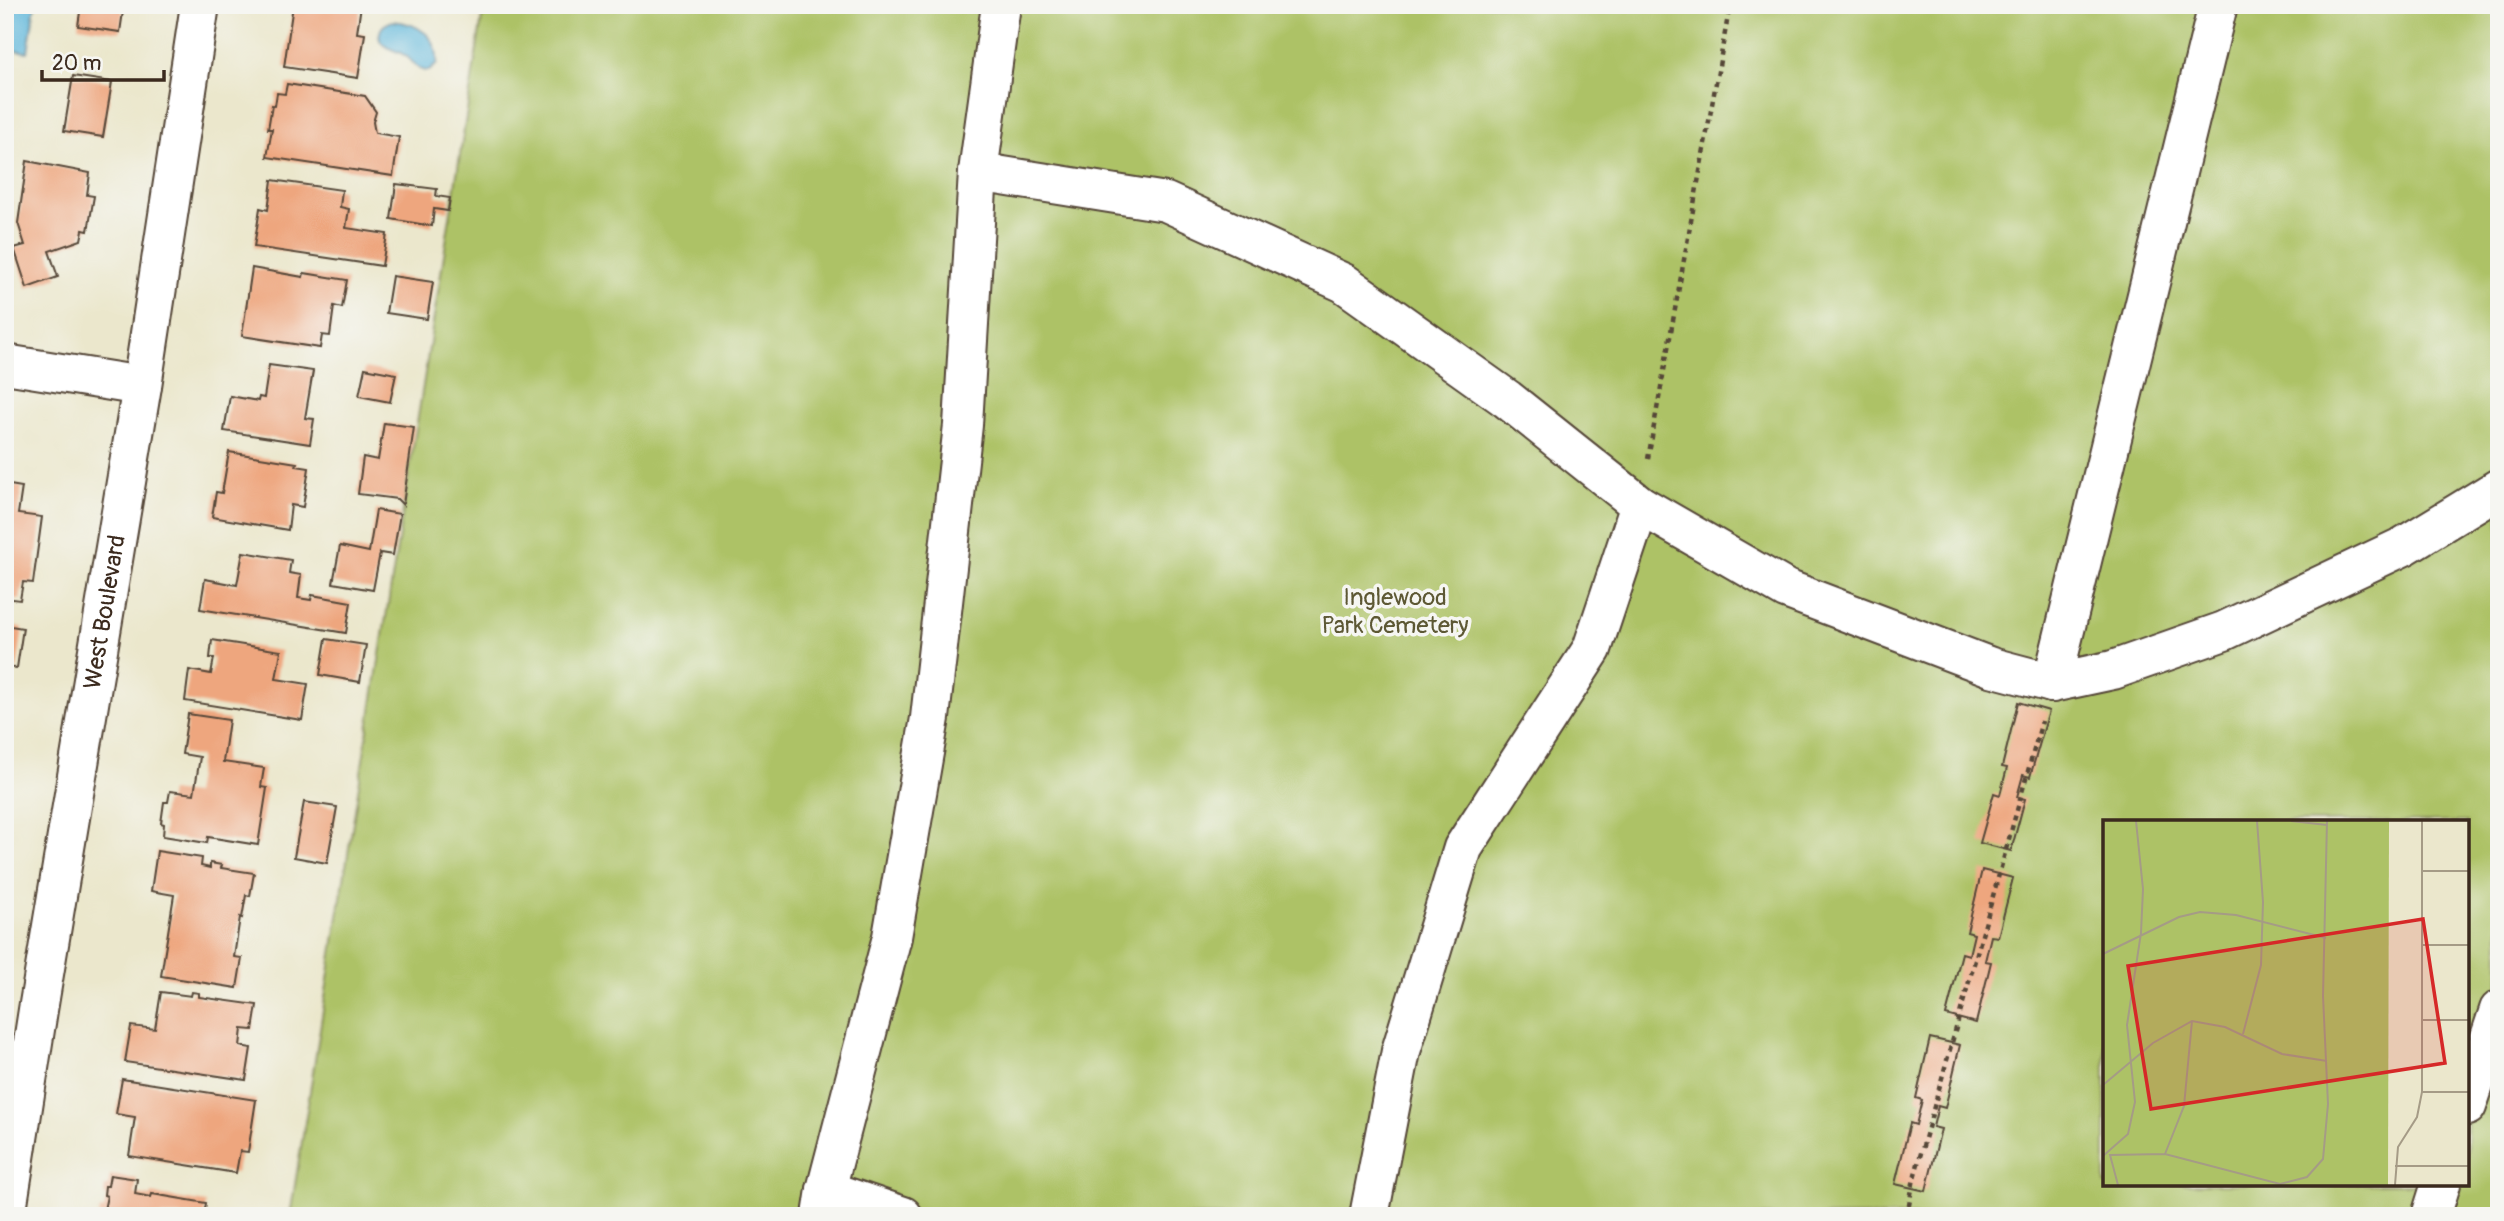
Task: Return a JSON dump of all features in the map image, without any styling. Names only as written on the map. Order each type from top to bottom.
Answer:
[{"type":"street","name":"West Boulevard","points":[[6,1216],[22,1008],[142,386],[200,5]]},
{"type":"street","points":[[903,1216],[824,1203],[892,937],[930,718],[963,425],[978,172],[1001,5]]},
{"type":"street","points":[[2052,683],[2218,5]]},
{"type":"street","points":[[978,172],[1166,202],[1344,284],[1507,399],[1640,505],[1786,589],[1991,667],[2052,683],[2113,670],[2224,631],[2404,546],[2499,488]]},
{"type":"street","points":[[5,364],[142,386]]},
{"type":"street","points":[[1369,1216],[1401,1051],[1463,848],[1592,649],[1640,505]]},
{"type":"street","points":[[2469,1100],[2499,1010]]},
{"type":"street","points":[[2431,1216],[2440,1186]]},
{"type":"path","points":[[1640,505],[1730,5]]},
{"type":"path","points":[[1907,1216],[1914,1178],[2052,683]]},
{"type":"green space","name":"Inglewood Park Cemetery","points":[[484,5],[2499,5],[2499,1216],[290,1216]]},
{"type":"water","points":[[5,5],[35,5],[28,52],[5,49]]},
{"type":"water","points":[[392,21],[410,25],[425,33],[434,46],[437,64],[429,71],[421,70],[406,56],[384,45],[379,37],[380,32],[383,26]]},
{"type":"building","points":[[81,5],[124,5],[120,32],[78,26]]},
{"type":"building","points":[[293,5],[361,5],[357,33],[365,34],[358,78],[284,67]]},
{"type":"building","points":[[73,76],[112,82],[103,137],[64,131]]},
{"type":"building","points":[[287,84],[365,96],[376,112],[373,122],[375,133],[399,137],[393,176],[267,157],[272,129],[268,129],[272,105],[275,106],[277,93],[285,94]]},
{"type":"building","points":[[27,161],[90,173],[87,195],[94,196],[88,231],[83,230],[81,240],[49,251],[58,277],[27,288],[14,248],[25,245],[18,223]]},
{"type":"building","points":[[272,180],[342,190],[340,207],[349,209],[346,228],[387,234],[382,266],[254,247],[260,208],[268,210]]},
{"type":"building","points":[[396,184],[437,189],[436,196],[450,198],[448,211],[434,209],[432,226],[391,219]]},
{"type":"building","points":[[5,200],[12,201],[7,238],[5,238]]},
{"type":"building","points":[[252,268],[303,277],[304,273],[347,280],[342,308],[334,306],[330,336],[322,335],[320,348],[242,336]]},
{"type":"building","points":[[392,276],[433,282],[427,319],[386,313]]},
{"type":"building","points":[[269,365],[313,371],[305,418],[314,419],[310,444],[224,431],[230,396],[258,401],[259,397],[264,398]]},
{"type":"building","points":[[365,368],[396,374],[390,402],[359,396]]},
{"type":"building","points":[[384,423],[414,427],[403,505],[397,499],[358,494],[363,457],[378,460]]},
{"type":"building","points":[[229,452],[297,463],[296,466],[309,468],[303,507],[291,505],[288,530],[212,517],[216,492],[222,493]]},
{"type":"building","points":[[5,481],[10,485],[22,487],[18,514],[42,517],[33,583],[23,582],[20,600],[5,598]]},
{"type":"building","points":[[376,510],[400,514],[393,555],[380,553],[373,590],[333,583],[340,546],[369,552]]},
{"type":"building","points":[[243,552],[291,560],[289,573],[301,575],[298,598],[311,600],[312,595],[351,602],[346,633],[200,609],[205,579],[237,585]]},
{"type":"building","points":[[5,625],[23,628],[17,668],[5,667]]},
{"type":"building","points":[[326,639],[366,645],[360,682],[320,675]]},
{"type":"building","points":[[212,640],[281,651],[276,679],[308,684],[302,720],[185,701],[189,670],[211,674],[214,658],[210,658]]},
{"type":"building","points":[[2018,702],[2049,711],[2030,777],[2023,775],[2017,797],[2025,799],[2011,851],[1980,843],[1994,793],[2000,795],[2007,768],[2002,767]]},
{"type":"building","points":[[188,714],[229,720],[223,762],[264,768],[261,787],[267,788],[258,845],[208,837],[207,843],[163,836],[164,824],[161,823],[164,802],[168,802],[170,791],[194,794],[200,757],[182,754]]},
{"type":"building","points":[[304,802],[337,807],[327,863],[294,857]]},
{"type":"building","points":[[157,851],[202,858],[201,866],[210,868],[210,863],[222,865],[221,868],[254,873],[250,896],[246,895],[242,918],[240,917],[234,957],[242,958],[237,988],[161,976],[174,895],[151,891]]},
{"type":"building","points":[[1982,870],[2013,878],[1998,937],[1991,936],[1985,961],[1991,962],[1976,1023],[1946,1015],[1962,953],[1969,955],[1974,934],[1967,932]]},
{"type":"building","points":[[161,992],[191,996],[192,992],[199,993],[199,997],[257,1005],[253,1030],[242,1029],[240,1046],[251,1048],[246,1080],[125,1062],[131,1026],[155,1029]]},
{"type":"building","points":[[1930,1038],[1960,1045],[1945,1108],[1938,1106],[1933,1127],[1941,1129],[1926,1191],[1895,1184],[1910,1123],[1916,1125],[1922,1100],[1916,1098]]},
{"type":"building","points":[[122,1079],[256,1100],[248,1152],[240,1151],[236,1173],[129,1156],[135,1117],[116,1114]]},
{"type":"building","points":[[110,1175],[137,1179],[135,1194],[151,1197],[152,1194],[206,1203],[204,1216],[99,1216],[100,1210],[104,1210],[107,1196],[104,1195],[105,1186],[108,1186]]}]
